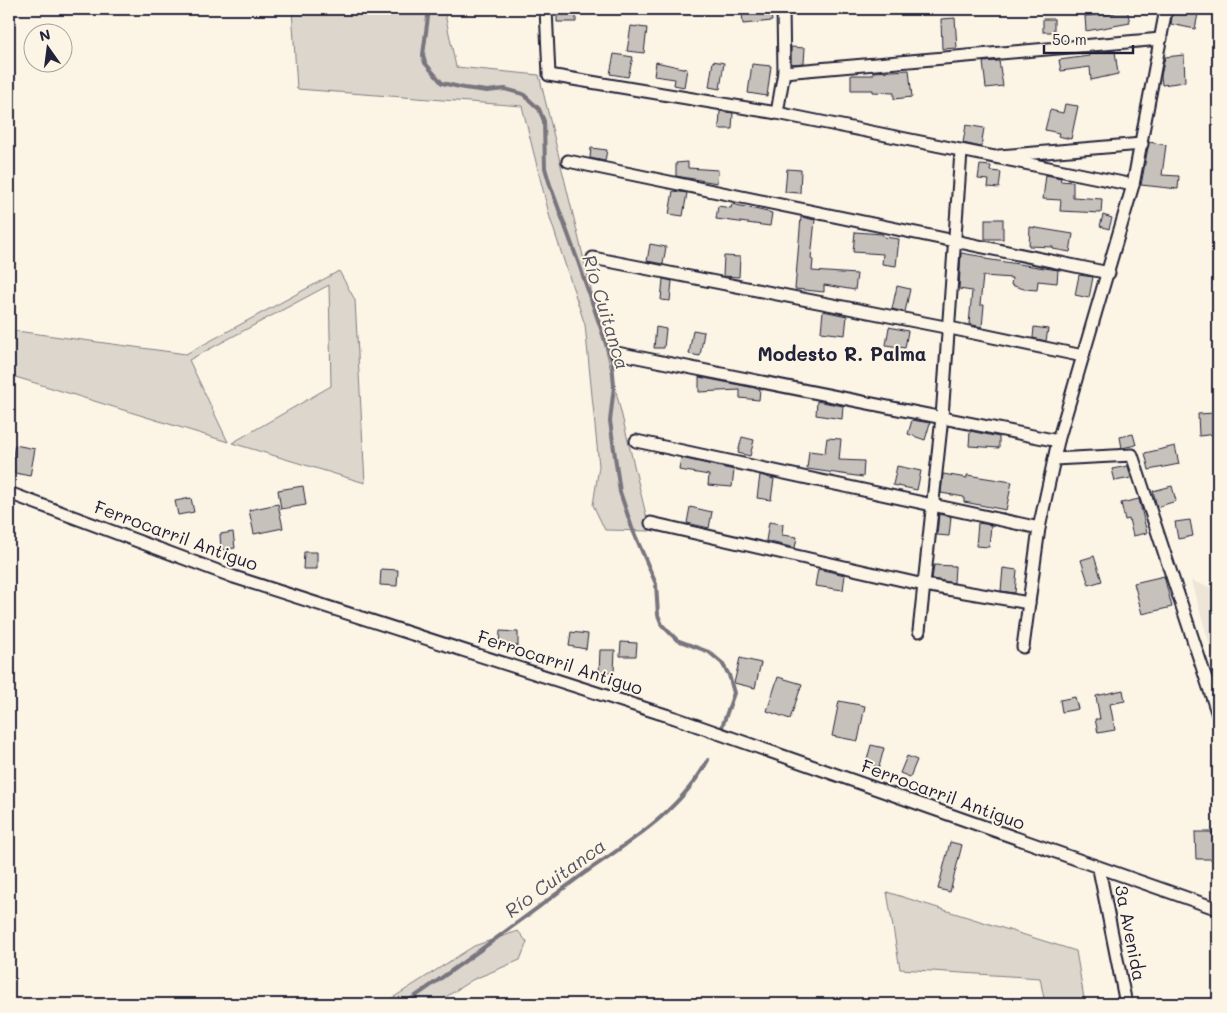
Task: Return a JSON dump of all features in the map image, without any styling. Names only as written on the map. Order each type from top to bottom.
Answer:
[{"type":"street","points":[[546,9],[549,75],[777,113],[985,157],[1133,185]]},
{"type":"street","points":[[777,113],[784,72],[783,9]]},
{"type":"street","points":[[1023,647],[1040,528],[1058,441],[1109,273],[1133,185],[1166,9]]},
{"type":"street","points":[[784,72],[1161,39]]},
{"type":"street","points":[[985,157],[1142,144]]},
{"type":"street","points":[[919,631],[934,505],[950,328],[961,152]]},
{"type":"street","points":[[568,162],[1109,273]]},
{"type":"street","points":[[593,258],[1083,356]]},
{"type":"street","points":[[617,353],[1058,441]]},
{"type":"street","points":[[636,441],[1040,528]]},
{"type":"street","points":[[1054,459],[1132,455],[1218,716]]},
{"type":"street","name":"Ferrocarril Antiguo","points":[[9,493],[234,577],[675,718],[1099,869],[1218,909]]},
{"type":"street","points":[[651,523],[924,585],[1029,603]]},
{"type":"street","name":"3a Avenida","points":[[1099,869],[1126,1004]]},
{"type":"shaded area","points":[[292,9],[444,9],[456,67],[539,75],[650,531],[605,530],[593,505],[599,466],[585,325],[550,218],[522,106],[297,89]]},
{"type":"shaded area","points":[[339,271],[355,300],[365,483],[232,443],[331,386],[329,285],[189,360],[228,442],[9,375],[9,330],[186,354]]},
{"type":"shaded area","points":[[1191,581],[1218,590],[1218,673]]},
{"type":"shaded area","points":[[887,892],[1076,951],[1085,1004],[1045,1004],[1040,978],[900,969]]},
{"type":"shaded area","points":[[518,931],[527,942],[520,960],[472,980],[435,1004],[383,1004],[474,946]]},
{"type":"building","points":[[557,9],[576,10],[576,22],[557,22]]},
{"type":"building","points":[[770,9],[772,21],[743,24],[742,12]]},
{"type":"building","points":[[1127,9],[1130,23],[1086,31],[1085,16],[1115,13],[1114,10]]},
{"type":"building","points":[[1173,9],[1199,9],[1195,29],[1171,24]]},
{"type":"building","points":[[955,18],[957,48],[942,49],[941,19]]},
{"type":"building","points":[[1043,19],[1054,19],[1054,32],[1043,32]]},
{"type":"building","points":[[631,26],[647,28],[644,53],[627,51]]},
{"type":"building","points":[[791,47],[805,48],[804,63],[791,64]]},
{"type":"building","points":[[1115,51],[1118,74],[1091,80],[1090,67],[1061,71],[1059,60],[1089,56],[1089,53]]},
{"type":"building","points":[[614,54],[633,57],[628,77],[610,74]]},
{"type":"building","points":[[1184,55],[1185,82],[1162,85],[1161,76],[1165,57]]},
{"type":"building","points":[[713,61],[724,63],[720,89],[709,87]]},
{"type":"building","points":[[999,61],[1003,86],[986,88],[983,62]]},
{"type":"building","points":[[656,62],[687,69],[684,87],[674,85],[675,79],[654,76]]},
{"type":"building","points":[[752,64],[771,66],[767,96],[748,93]]},
{"type":"building","points":[[909,70],[912,97],[894,99],[894,93],[873,92],[873,90],[851,90],[851,75],[873,75],[873,72]]},
{"type":"building","points":[[1065,104],[1078,106],[1071,139],[1058,136],[1059,133],[1045,130],[1050,110],[1063,113]]},
{"type":"building","points":[[720,111],[733,113],[732,129],[719,129]]},
{"type":"building","points":[[966,125],[984,128],[981,147],[963,143]]},
{"type":"building","points":[[1149,142],[1166,145],[1162,175],[1179,176],[1178,189],[1141,185]]},
{"type":"building","points":[[591,148],[607,150],[605,161],[590,158]]},
{"type":"building","points":[[688,162],[688,168],[718,170],[717,183],[676,176],[676,163]]},
{"type":"building","points":[[980,165],[991,166],[990,171],[1001,172],[999,188],[988,187],[989,180],[978,179]]},
{"type":"building","points":[[787,169],[801,170],[800,193],[785,192]]},
{"type":"building","points":[[1046,175],[1061,178],[1060,181],[1073,182],[1073,197],[1102,199],[1101,213],[1060,211],[1061,200],[1043,199]]},
{"type":"building","points":[[673,191],[687,193],[683,216],[669,214]]},
{"type":"building","points":[[732,204],[772,213],[770,226],[716,219],[718,206],[731,208]]},
{"type":"building","points":[[1103,215],[1112,218],[1109,229],[1100,226]]},
{"type":"building","points":[[801,217],[815,220],[811,259],[813,260],[812,271],[857,274],[855,290],[824,285],[824,292],[795,289]]},
{"type":"building","points":[[985,219],[1003,219],[1003,239],[985,239]]},
{"type":"building","points":[[1030,227],[1073,234],[1070,252],[1053,249],[1053,247],[1029,246]]},
{"type":"building","points":[[855,232],[882,234],[884,237],[899,239],[896,266],[882,264],[883,254],[853,252]]},
{"type":"building","points":[[650,244],[666,247],[663,264],[647,261]]},
{"type":"building","points":[[961,253],[985,257],[985,259],[1058,270],[1057,283],[1038,281],[1037,290],[1024,289],[1011,285],[1012,278],[983,276],[980,305],[984,305],[982,327],[969,324],[972,291],[959,289]]},
{"type":"building","points":[[724,256],[740,257],[739,277],[723,276]]},
{"type":"building","points":[[1079,275],[1093,277],[1089,298],[1075,295]]},
{"type":"building","points":[[663,279],[672,281],[670,301],[661,300]]},
{"type":"building","points":[[897,286],[910,289],[905,312],[892,309]]},
{"type":"building","points":[[823,311],[847,316],[845,335],[821,332]]},
{"type":"building","points":[[656,327],[666,329],[664,348],[654,348]]},
{"type":"building","points":[[889,327],[908,331],[905,348],[886,345]]},
{"type":"building","points":[[1034,327],[1048,329],[1046,341],[1033,338]]},
{"type":"building","points":[[693,330],[704,332],[700,356],[689,354]]},
{"type":"building","points":[[699,377],[760,389],[759,400],[740,398],[740,390],[699,392]]},
{"type":"building","points":[[817,401],[843,406],[842,419],[816,415]]},
{"type":"building","points":[[1215,413],[1216,434],[1199,436],[1198,414]]},
{"type":"building","points":[[912,420],[930,423],[925,440],[908,434]]},
{"type":"building","points":[[970,431],[999,437],[999,448],[969,446]]},
{"type":"building","points":[[1133,434],[1136,445],[1122,448],[1120,437]]},
{"type":"building","points":[[742,437],[754,440],[750,456],[738,453]]},
{"type":"building","points":[[827,438],[841,439],[839,460],[864,461],[863,477],[807,469],[809,451],[825,453]]},
{"type":"building","points":[[15,445],[35,449],[30,476],[10,472]]},
{"type":"building","points":[[1175,446],[1179,464],[1149,470],[1145,453]]},
{"type":"building","points":[[681,458],[734,470],[732,487],[708,485],[709,475],[679,470]]},
{"type":"building","points":[[897,466],[921,471],[917,490],[893,485]]},
{"type":"building","points":[[1128,466],[1131,478],[1115,481],[1112,469]]},
{"type":"building","points":[[943,474],[967,478],[967,475],[1012,482],[1006,510],[964,502],[964,497],[941,493]]},
{"type":"building","points":[[760,475],[774,479],[771,500],[757,498]]},
{"type":"building","points":[[303,486],[306,505],[281,509],[278,490]]},
{"type":"building","points":[[1172,486],[1176,501],[1157,507],[1153,491]]},
{"type":"building","points":[[191,498],[194,512],[178,515],[175,501]]},
{"type":"building","points":[[1139,499],[1147,533],[1133,536],[1129,519],[1125,520],[1121,503]]},
{"type":"building","points":[[278,504],[283,528],[254,534],[249,510]]},
{"type":"building","points":[[690,507],[712,512],[709,528],[687,523]]},
{"type":"building","points":[[939,514],[951,517],[949,536],[937,535]]},
{"type":"building","points":[[1190,520],[1193,536],[1178,539],[1175,522]]},
{"type":"building","points":[[769,522],[783,524],[782,535],[797,537],[795,548],[766,541]]},
{"type":"building","points":[[978,523],[991,525],[989,547],[976,546]]},
{"type":"building","points":[[233,532],[235,548],[221,550],[220,534]]},
{"type":"building","points":[[304,552],[317,552],[317,569],[303,569]]},
{"type":"building","points":[[1094,556],[1102,581],[1089,585],[1081,560]]},
{"type":"building","points":[[934,565],[955,566],[954,583],[932,579]]},
{"type":"building","points":[[1003,568],[1017,570],[1015,593],[1001,591]]},
{"type":"building","points":[[381,569],[398,570],[397,586],[380,585]]},
{"type":"building","points":[[818,569],[845,575],[843,590],[815,586]]},
{"type":"building","points":[[1164,576],[1172,607],[1142,614],[1134,583]]},
{"type":"building","points":[[500,631],[518,632],[518,646],[499,645]]},
{"type":"building","points":[[571,632],[588,634],[586,649],[569,646]]},
{"type":"building","points":[[621,642],[637,643],[636,656],[620,656]]},
{"type":"building","points":[[600,650],[615,650],[614,672],[599,672]]},
{"type":"building","points":[[740,658],[761,663],[755,688],[734,683]]},
{"type":"building","points":[[778,677],[802,684],[790,719],[767,711]]},
{"type":"building","points":[[1123,690],[1125,701],[1110,704],[1115,730],[1098,733],[1095,719],[1100,719],[1096,696]]},
{"type":"building","points":[[1075,697],[1078,709],[1062,712],[1060,700]]},
{"type":"building","points":[[839,701],[865,706],[858,741],[832,736]]},
{"type":"building","points":[[871,745],[884,748],[879,767],[866,763]]},
{"type":"building","points":[[907,756],[917,760],[910,777],[900,773]]},
{"type":"building","points":[[1195,832],[1213,832],[1213,859],[1196,859]]},
{"type":"building","points":[[950,842],[962,845],[950,892],[938,889]]},
{"type":"waterway","name":"Río Cuitanca","points":[[429,9],[423,55],[425,63],[442,83],[487,91],[505,89],[523,94],[539,109],[544,121],[545,168],[612,361],[614,386],[610,421],[620,492],[632,528],[656,584],[658,615],[662,625],[677,640],[709,652],[722,663],[729,675],[734,693],[722,727]]},
{"type":"waterway","name":"Río Cuitanca","points":[[404,1004],[638,836],[670,809],[684,794],[708,760]]},
{"type":"district","name":"Modesto R. Palma","points":[[842,354]]}]
